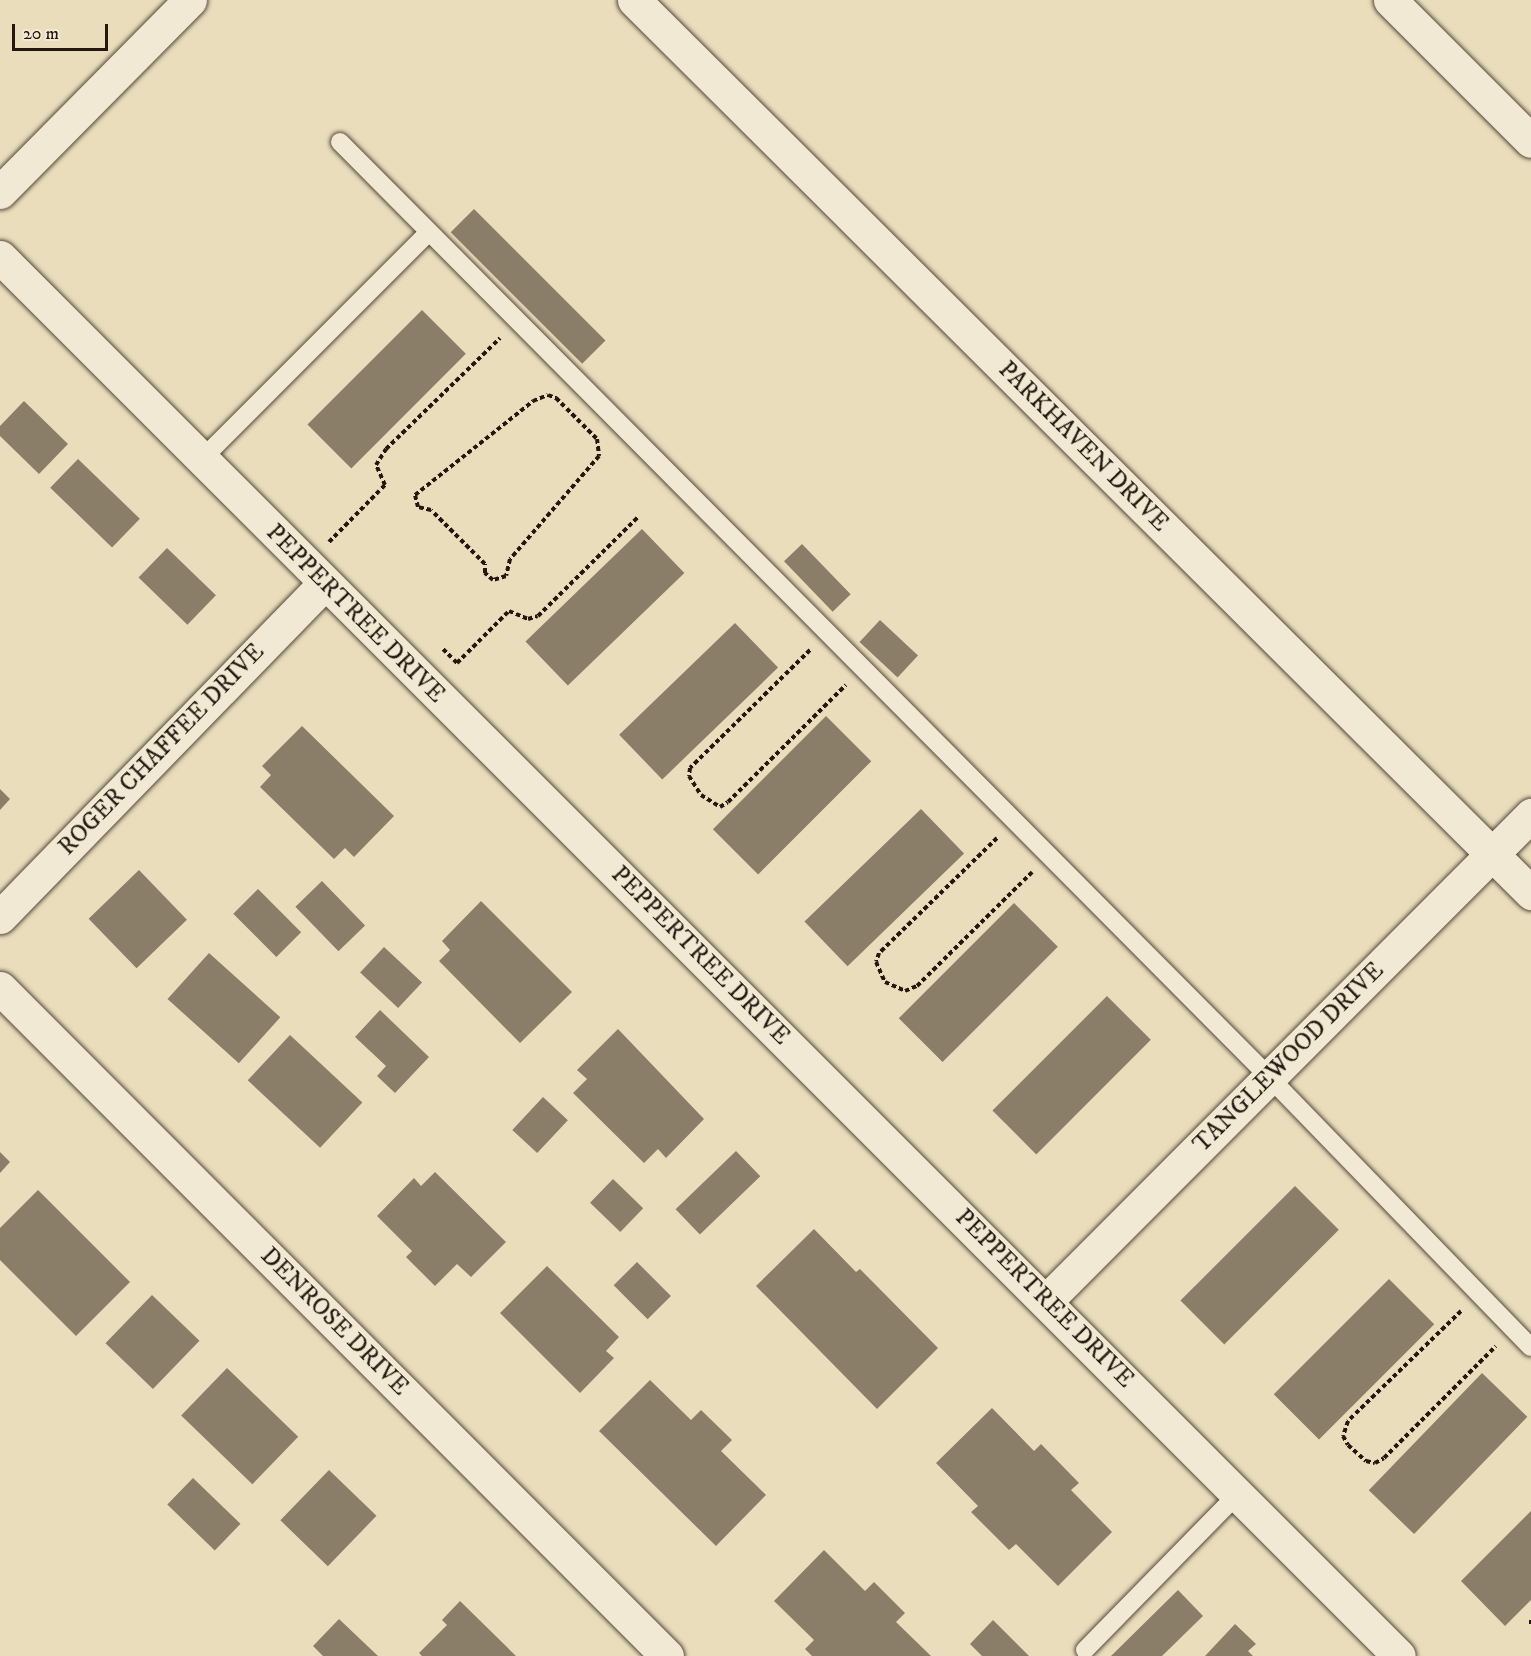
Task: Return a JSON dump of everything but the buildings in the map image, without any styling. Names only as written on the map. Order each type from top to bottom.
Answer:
[{"type":"street","points":[[0,192],[190,0]]},
{"type":"street","name":"PARKHAVEN DRIVE","points":[[634,0],[1531,893]]},
{"type":"street","points":[[1390,0],[1531,141]]},
{"type":"street","name":"PEPPERTREE DRIVE","points":[[0,257],[315,574],[1046,1300],[1399,1656]]},
{"type":"street","name":"ROGER CHAFFEE DRIVE","points":[[0,917],[315,574]]},
{"type":"street","name":"TANGLEWOOD DRIVE","points":[[1046,1300],[1531,815]]},
{"type":"street","name":"DENROSE DRIVE","points":[[0,988],[667,1656]]},
{"type":"lane","points":[[340,142],[1269,1077],[1531,1347]]},
{"type":"lane","points":[[201,460],[429,232]]},
{"type":"lane","points":[[1085,1650],[1238,1494]]},
{"type":"path","points":[[315,574],[332,539],[385,485],[376,465],[386,449],[517,321]]},
{"type":"path","points":[[539,397],[556,398],[599,445],[595,462],[510,559],[506,576],[497,581],[488,576],[485,564],[431,510],[418,507],[415,501],[418,492],[429,488],[539,397]]},
{"type":"path","points":[[440,646],[457,663],[509,611],[528,619],[538,616],[639,516]]},
{"type":"path","points":[[332,539],[340,547]]},
{"type":"path","points":[[827,633],[690,768],[688,776],[700,795],[720,807],[728,802],[863,669]]},
{"type":"path","points":[[1015,821],[879,953],[876,962],[885,982],[905,992],[917,986],[1048,855]]},
{"type":"path","points":[[1479,1293],[1348,1421],[1343,1436],[1348,1445],[1366,1461],[1375,1463],[1384,1458],[1513,1329]]}]
